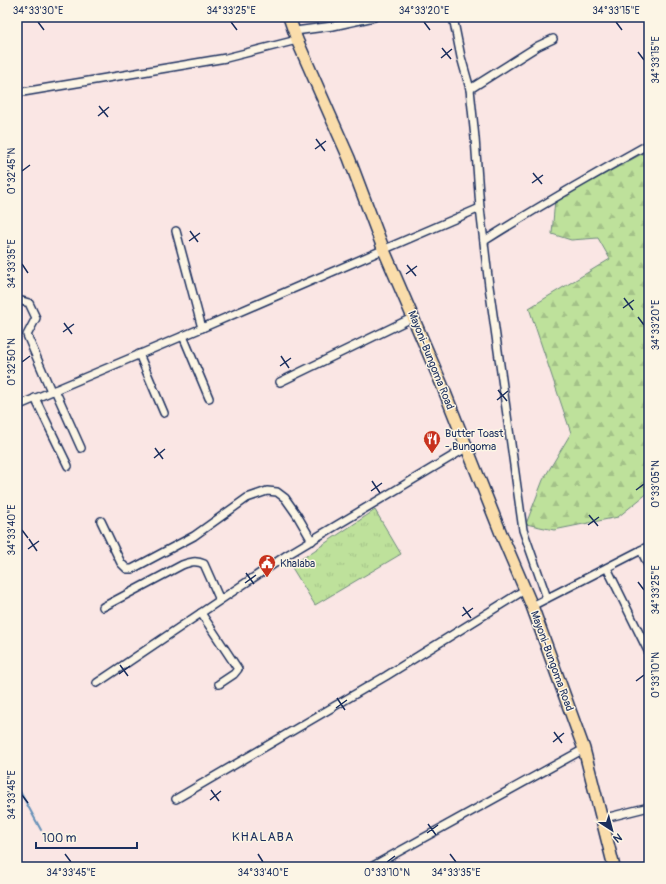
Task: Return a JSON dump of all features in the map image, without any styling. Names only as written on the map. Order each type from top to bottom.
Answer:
[{"type":"main road","name":"Mayoni-Bungoma Road","points":[[289,17],[349,158],[383,248],[414,317],[502,536],[526,590],[584,748],[614,867]]},
{"type":"street","points":[[17,93],[226,58],[332,26],[374,17]]},
{"type":"street","points":[[453,17],[461,57],[470,89],[480,208],[523,530],[547,598]]},
{"type":"street","points":[[470,89],[538,46],[553,39]]},
{"type":"street","points":[[484,241],[544,203],[563,194],[649,144]]},
{"type":"street","points":[[17,406],[202,328],[383,248],[480,208]]},
{"type":"street","points":[[176,231],[202,328]]},
{"type":"street","points":[[17,304],[22,301],[29,303],[35,315],[36,318],[27,335],[81,448]]},
{"type":"street","points":[[280,382],[414,317]]},
{"type":"street","points":[[183,336],[209,398]]},
{"type":"street","points":[[139,354],[164,413]]},
{"type":"street","points":[[36,398],[68,466]]},
{"type":"street","points":[[97,683],[287,555],[466,448]]},
{"type":"street","points":[[101,521],[121,563],[127,569],[132,569],[194,536],[247,498],[268,491],[277,492],[285,498],[312,541]]},
{"type":"street","points":[[532,606],[649,546]]},
{"type":"street","points":[[641,550],[649,567]]},
{"type":"street","points":[[103,607],[182,565],[193,562],[200,562],[204,564],[220,600]]},
{"type":"street","points":[[606,568],[649,653]]},
{"type":"street","points":[[176,798],[386,676],[526,590]]},
{"type":"street","points":[[201,613],[238,669],[234,674],[220,684]]},
{"type":"street","points":[[371,867],[584,748]]},
{"type":"street","points":[[601,819],[649,807]]},
{"type":"green space","points":[[649,150],[649,492],[618,517],[554,530],[526,524],[543,480],[571,433],[529,308],[610,259],[598,238],[571,240],[552,234],[555,199],[596,179]]},
{"type":"green space","points":[[375,510],[401,554],[315,605],[291,566]]},
{"type":"waterway","points":[[17,786],[41,830]]},
{"type":"place","name":"Butter Toast - Bungoma","points":[[432,454]]},
{"type":"place","name":"Khalaba","points":[[267,578]]},
{"type":"district","name":"KHALABA","points":[[263,837]]}]
